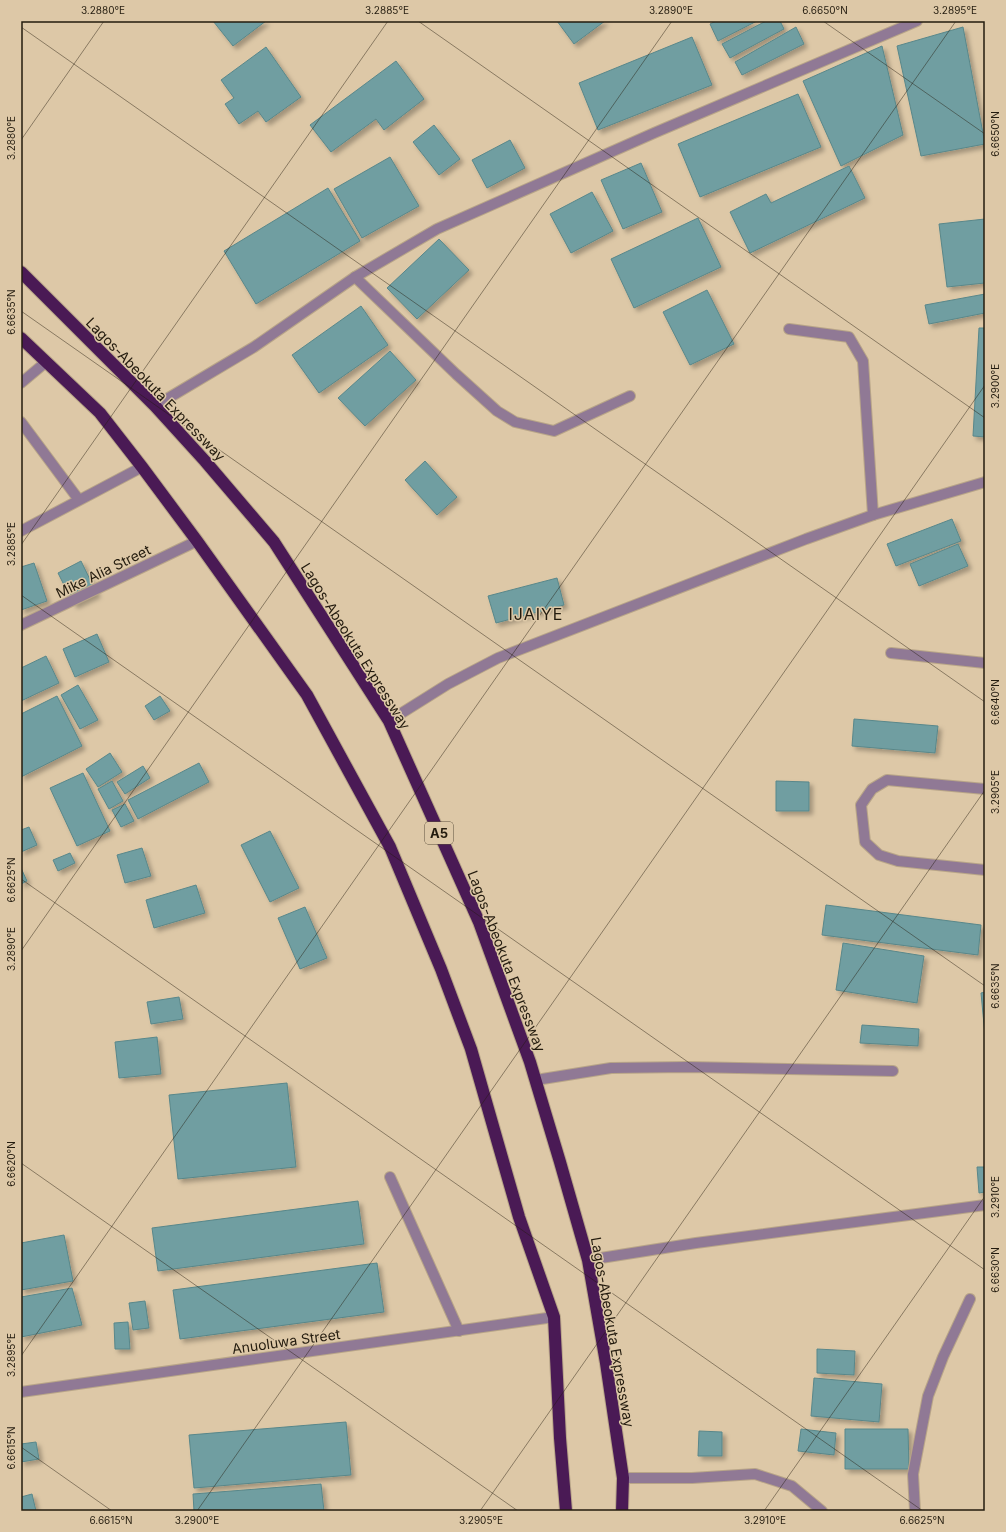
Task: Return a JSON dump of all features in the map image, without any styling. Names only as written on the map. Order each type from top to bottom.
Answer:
[{"type":"highway","name":"Lagos-Abeokuta Expressway","points":[[21,272],[155,406],[205,461],[274,542],[389,721],[479,922],[536,1080],[588,1260],[606,1363],[622,1478],[622,1511]]},
{"type":"highway","points":[[21,338],[100,414],[142,467],[197,541],[307,694],[390,847],[441,969],[471,1049],[519,1217],[554,1317],[560,1438],[566,1511]]},
{"type":"street","points":[[155,406],[254,347],[355,277],[436,229],[654,133],[918,21]]},
{"type":"street","points":[[355,277],[456,374],[497,411],[515,422],[554,431],[630,396]]},
{"type":"street","points":[[789,329],[849,337],[863,361],[873,515]]},
{"type":"street","points":[[21,383],[46,362]]},
{"type":"street","points":[[21,422],[79,500]]},
{"type":"street","points":[[21,531],[142,467]]},
{"type":"street","points":[[389,721],[448,684],[498,658],[806,539],[873,515],[985,482]]},
{"type":"street","name":"Mike Alia Street","points":[[21,626],[197,541]]},
{"type":"street","points":[[891,653],[985,663]]},
{"type":"street","points":[[985,789],[887,780],[872,789],[861,805],[865,842],[878,855],[898,860],[985,870]]},
{"type":"street","points":[[536,1080],[611,1068],[687,1067],[893,1071]]},
{"type":"street","points":[[390,1177],[459,1330]]},
{"type":"street","points":[[588,1260],[696,1243],[985,1205]]},
{"type":"street","points":[[915,1511],[914,1474],[928,1396],[943,1357],[970,1299]]},
{"type":"street","name":"Anuoluwa Street","points":[[21,1392],[554,1317]]},
{"type":"street","points":[[622,1478],[692,1478],[755,1474],[792,1486],[822,1511]]},
{"type":"building","points":[[213,21],[266,21],[233,46]]},
{"type":"building","points":[[557,21],[605,21],[574,44]]},
{"type":"building","points":[[716,21],[757,21],[718,41],[710,24]]},
{"type":"building","points":[[766,21],[780,21],[784,29],[730,58],[722,44]]},
{"type":"building","points":[[796,27],[804,44],[742,75],[735,62]]},
{"type":"building","points":[[963,27],[985,144],[921,156],[897,46]]},
{"type":"building","points":[[692,37],[712,85],[598,130],[579,83]]},
{"type":"building","points":[[882,46],[903,135],[841,166],[803,81]]},
{"type":"building","points":[[266,47],[301,97],[266,122],[258,111],[239,124],[225,104],[234,98],[221,80]]},
{"type":"building","points":[[396,61],[424,99],[384,130],[376,119],[331,152],[310,125]]},
{"type":"building","points":[[798,94],[821,147],[700,197],[678,144]]},
{"type":"building","points":[[434,125],[460,159],[439,175],[413,142]]},
{"type":"building","points":[[510,140],[525,168],[487,188],[472,160]]},
{"type":"building","points":[[390,157],[419,206],[362,238],[334,189]]},
{"type":"building","points":[[641,163],[662,212],[623,229],[601,180]]},
{"type":"building","points":[[849,166],[865,198],[750,253],[730,212],[766,194],[771,203]]},
{"type":"building","points":[[328,188],[360,241],[256,304],[224,251]]},
{"type":"building","points":[[592,192],[613,231],[571,253],[550,214]]},
{"type":"building","points":[[698,218],[721,267],[634,308],[611,259]]},
{"type":"building","points":[[985,219],[985,283],[947,287],[939,224]]},
{"type":"building","points":[[439,239],[469,270],[417,319],[387,288]]},
{"type":"building","points":[[707,290],[734,344],[690,365],[663,312]]},
{"type":"building","points":[[985,294],[985,313],[929,324],[925,305]]},
{"type":"building","points":[[361,306],[388,345],[319,393],[292,355]]},
{"type":"building","points":[[979,328],[985,328],[985,437],[973,436]]},
{"type":"building","points":[[390,351],[416,380],[365,426],[338,398]]},
{"type":"building","points":[[425,461],[457,497],[437,515],[405,480]]},
{"type":"building","points":[[952,519],[961,541],[896,566],[887,544]]},
{"type":"building","points":[[958,544],[968,566],[919,586],[910,564]]},
{"type":"building","points":[[81,561],[97,594],[74,605],[58,573]]},
{"type":"building","points":[[34,563],[47,601],[21,610],[21,567]]},
{"type":"building","points":[[557,578],[564,605],[496,623],[488,596]]},
{"type":"building","points":[[97,634],[109,662],[75,677],[63,649]]},
{"type":"building","points":[[46,656],[59,683],[21,701],[21,668]]},
{"type":"building","points":[[78,685],[98,720],[80,729],[61,695]]},
{"type":"building","points":[[57,696],[82,746],[21,777],[21,714]]},
{"type":"building","points":[[160,696],[170,711],[154,720],[145,706]]},
{"type":"building","points":[[854,719],[938,726],[935,753],[852,746]]},
{"type":"building","points":[[110,753],[122,772],[98,787],[86,769]]},
{"type":"building","points":[[199,763],[209,782],[138,819],[128,800]]},
{"type":"building","points":[[143,766],[150,778],[125,794],[117,782]]},
{"type":"building","points":[[83,773],[110,831],[77,846],[50,788]]},
{"type":"building","points":[[112,781],[123,801],[109,809],[98,789]]},
{"type":"building","points":[[776,781],[809,782],[809,811],[776,811]]},
{"type":"building","points":[[125,804],[134,821],[121,827],[112,810]]},
{"type":"building","points":[[29,827],[37,845],[21,852],[21,830]]},
{"type":"building","points":[[270,831],[299,888],[270,902],[241,845]]},
{"type":"building","points":[[142,848],[151,876],[125,883],[117,855]]},
{"type":"building","points":[[70,853],[75,863],[58,871],[53,860]]},
{"type":"building","points":[[21,868],[27,881],[21,884]]},
{"type":"building","points":[[196,885],[205,913],[154,928],[146,900]]},
{"type":"building","points":[[826,905],[981,925],[978,955],[822,935]]},
{"type":"building","points":[[305,907],[327,958],[300,969],[278,918]]},
{"type":"building","points":[[843,943],[924,956],[917,1003],[836,990]]},
{"type":"building","points":[[985,992],[985,1035],[981,993]]},
{"type":"building","points":[[179,997],[183,1019],[151,1024],[147,1002]]},
{"type":"building","points":[[862,1025],[919,1029],[918,1046],[860,1043]]},
{"type":"building","points":[[157,1037],[161,1074],[119,1078],[115,1042]]},
{"type":"building","points":[[287,1083],[296,1167],[178,1179],[169,1095]]},
{"type":"building","points":[[977,1167],[985,1167],[985,1192],[979,1193]]},
{"type":"building","points":[[358,1201],[364,1244],[158,1271],[152,1228]]},
{"type":"building","points":[[64,1235],[73,1281],[21,1290],[21,1243]]},
{"type":"building","points":[[377,1263],[384,1312],[180,1339],[173,1290]]},
{"type":"building","points":[[72,1288],[82,1325],[21,1337],[21,1297]]},
{"type":"building","points":[[145,1301],[149,1328],[133,1330],[129,1303]]},
{"type":"building","points":[[128,1322],[130,1349],[115,1349],[114,1323]]},
{"type":"building","points":[[817,1349],[855,1351],[854,1375],[817,1373]]},
{"type":"building","points":[[814,1378],[882,1384],[879,1422],[811,1416]]},
{"type":"building","points":[[346,1422],[351,1475],[194,1488],[189,1435]]},
{"type":"building","points":[[801,1429],[836,1433],[834,1455],[798,1451]]},
{"type":"building","points":[[845,1429],[908,1429],[909,1469],[845,1469]]},
{"type":"building","points":[[699,1431],[722,1432],[722,1456],[698,1456]]},
{"type":"building","points":[[36,1442],[39,1459],[21,1462],[21,1444]]},
{"type":"building","points":[[321,1484],[324,1511],[194,1511],[193,1494]]},
{"type":"building","points":[[32,1494],[36,1511],[21,1511],[21,1497]]},
{"type":"district","name":"IJAIYE","points":[[536,614]]}]
